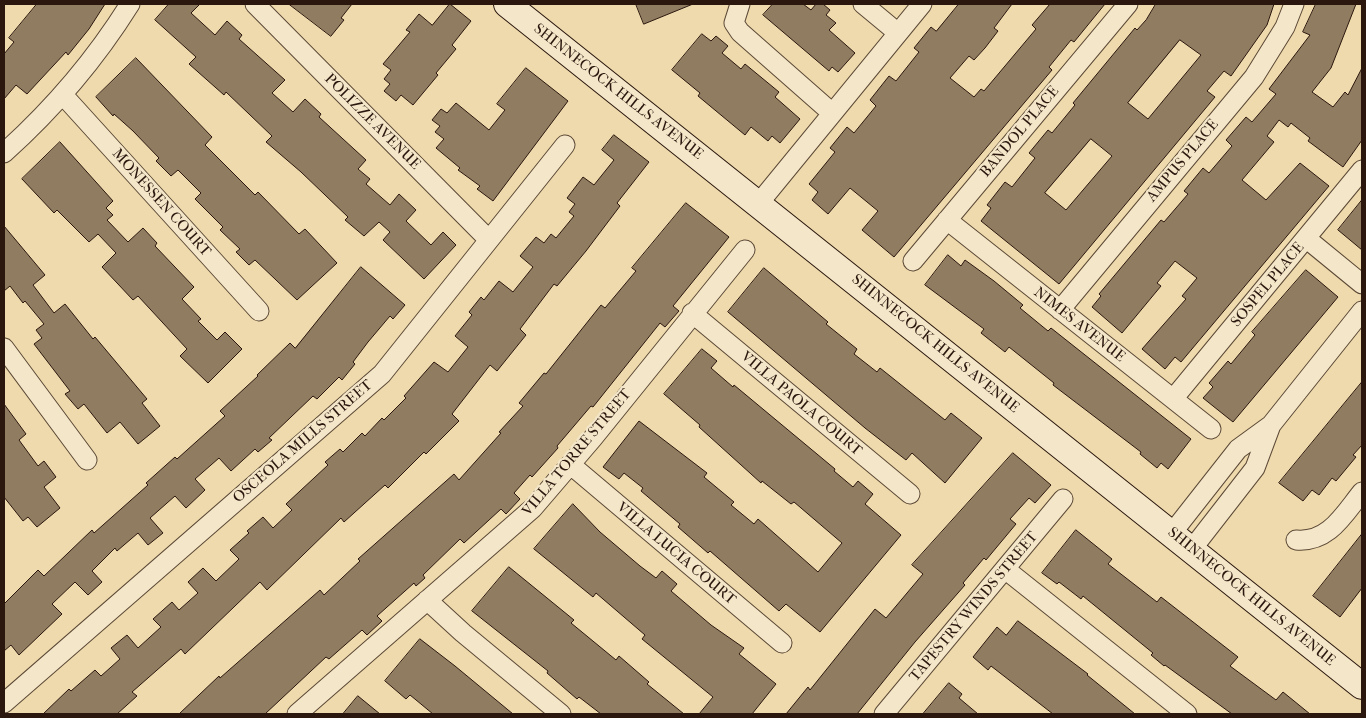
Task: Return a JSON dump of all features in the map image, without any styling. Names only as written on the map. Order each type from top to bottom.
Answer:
[{"type":"street","points":[[4,152],[63,95],[130,4]]},
{"type":"street","name":"POLIZZE AVENUE","points":[[255,4],[489,240]]},
{"type":"street","name":"SHINNECOCK HILLS AVENUE","points":[[507,4],[759,203],[1362,686]]},
{"type":"street","points":[[740,4],[734,23],[740,32],[752,45],[832,113]]},
{"type":"street","points":[[863,4],[898,33]]},
{"type":"street","points":[[759,203],[922,4]]},
{"type":"street","name":"BANDOL PLACE","points":[[913,261],[1128,4]]},
{"type":"street","name":"AMPUS PLACE","points":[[1060,310],[1254,77],[1285,27],[1294,4]]},
{"type":"street","name":"MONESSEN COURT","points":[[63,95],[259,310]]},
{"type":"street","name":"OSCEOLA MILLS STREET","points":[[4,703],[360,394],[396,358],[565,145]]},
{"type":"street","name":"SOSPEL PLACE","points":[[1173,399],[1307,239],[1362,170]]},
{"type":"street","name":"NIMES AVENUE","points":[[947,220],[1210,429]]},
{"type":"street","points":[[1307,239],[1362,284]]},
{"type":"street","name":"VILLA TORRE STREET","points":[[297,714],[526,515],[571,465],[692,313],[745,250]]},
{"type":"street","points":[[1172,533],[1238,449],[1271,425],[1362,311]]},
{"type":"street","name":"VILLA PAOLA COURT","points":[[692,313],[910,494]]},
{"type":"street","points":[[4,348],[87,460]]},
{"type":"street","points":[[1192,549],[1255,468],[1271,425]]},
{"type":"street","name":"VILLA LUCIA COURT","points":[[571,465],[782,643]]},
{"type":"street","points":[[1296,540],[1304,541],[1324,536],[1362,492]]},
{"type":"street","name":"TAPESTRY WINDS STREET","points":[[884,714],[1064,499]]},
{"type":"street","points":[[1005,569],[1186,714]]},
{"type":"street","points":[[427,600],[462,633],[562,714]]},
{"type":"building","points":[[37,4],[105,4],[89,29],[68,55],[66,52],[27,94],[16,85],[4,99],[4,54],[14,42],[9,38]]},
{"type":"building","points":[[169,4],[200,4],[191,13],[215,35],[227,21],[242,35],[239,39],[285,80],[272,93],[293,112],[305,99],[321,114],[319,117],[366,160],[358,169],[370,179],[366,184],[390,205],[399,194],[416,210],[406,221],[431,245],[443,232],[456,245],[424,279],[383,240],[390,232],[379,222],[364,236],[345,220],[348,217],[266,142],[272,136],[226,92],[224,95],[189,64],[196,57],[155,20]]},
{"type":"building","points":[[289,4],[352,4],[341,18],[344,20],[331,36]]},
{"type":"building","points":[[450,4],[471,21],[452,45],[456,49],[436,73],[438,75],[413,105],[401,95],[396,101],[384,91],[390,84],[384,79],[391,70],[383,64],[410,32],[406,30],[419,14],[432,25]]},
{"type":"building","points":[[636,4],[693,4],[644,24]]},
{"type":"building","points":[[773,4],[803,4],[811,10],[816,4],[823,4],[830,10],[826,15],[836,23],[829,30],[855,53],[838,72],[832,67],[829,71],[763,15]]},
{"type":"building","points":[[959,4],[1012,4],[994,28],[998,31],[985,48],[974,60],[969,56],[950,78],[974,97],[981,89],[984,91],[1036,29],[1032,25],[1050,4],[1105,4],[1074,42],[1071,40],[1049,67],[1052,70],[894,257],[862,230],[878,211],[850,188],[828,214],[812,200],[818,192],[809,184],[835,152],[830,148],[847,127],[854,133],[876,106],[870,100],[889,76],[896,81],[919,52],[914,48],[931,27],[936,31]]},
{"type":"building","points":[[1156,4],[1274,4],[1267,25],[1231,76],[1224,71],[1207,91],[1215,97],[1059,284],[981,221],[991,208],[987,205],[1005,182],[1012,187],[1035,158],[1029,153],[1048,130],[1052,133],[1075,105],[1073,103],[1135,28],[1137,30]],"holes":[[[1180,40],[1201,55],[1148,119],[1128,103]],[[1091,139],[1112,156],[1066,210],[1045,193]]]},
{"type":"building","points":[[1316,4],[1356,4],[1331,68],[1312,92],[1333,107],[1345,92],[1348,95],[1362,68],[1362,140],[1343,167],[1308,141],[1310,138],[1291,123],[1288,127],[1279,120],[1267,136],[1274,142],[1242,180],[1266,200],[1300,163],[1329,186],[1181,362],[1175,357],[1165,369],[1142,349],[1186,299],[1182,296],[1197,278],[1175,261],[1157,283],[1161,286],[1122,333],[1092,307],[1101,296],[1099,294],[1161,220],[1164,222],[1188,194],[1184,191],[1203,168],[1209,173],[1232,146],[1226,140],[1246,117],[1252,122],[1276,94],[1269,89],[1310,35],[1303,32]]},
{"type":"building","points":[[702,34],[711,41],[716,36],[728,46],[722,53],[741,69],[745,64],[779,92],[775,97],[800,119],[780,143],[772,136],[768,141],[751,127],[745,135],[698,96],[700,93],[672,70]]},
{"type":"building","points":[[136,58],[212,137],[205,145],[255,195],[258,192],[299,234],[305,229],[337,263],[297,300],[255,260],[249,265],[236,252],[240,249],[220,230],[223,227],[195,199],[201,193],[178,170],[171,176],[156,161],[159,158],[133,131],[114,114],[113,116],[96,97]]},
{"type":"building","points":[[526,68],[568,101],[493,201],[477,189],[480,186],[458,170],[460,168],[436,148],[444,139],[435,132],[440,126],[432,120],[441,109],[447,113],[456,103],[489,130],[505,110],[497,104]]},
{"type":"building","points":[[614,135],[649,162],[617,203],[620,206],[586,251],[557,286],[554,284],[520,329],[526,335],[497,371],[490,365],[452,414],[459,421],[388,488],[385,485],[344,522],[341,518],[267,590],[260,582],[185,654],[181,649],[132,692],[137,696],[117,714],[43,714],[69,689],[71,691],[95,670],[101,676],[120,659],[111,648],[127,635],[138,648],[161,627],[153,619],[172,602],[179,610],[198,593],[188,582],[203,568],[216,581],[239,559],[230,550],[249,533],[247,531],[263,517],[273,528],[292,510],[286,504],[328,465],[325,462],[340,449],[343,452],[362,433],[365,436],[382,418],[384,420],[406,398],[404,396],[434,362],[448,372],[468,347],[455,336],[472,315],[469,312],[481,297],[484,300],[499,281],[513,292],[533,267],[520,256],[536,237],[544,243],[551,234],[556,238],[574,216],[569,212],[575,204],[567,198],[583,177],[594,185],[614,160],[602,150]]},
{"type":"building","points":[[60,142],[113,201],[106,208],[113,215],[107,220],[128,242],[143,228],[157,243],[155,246],[194,287],[182,299],[201,319],[198,321],[217,340],[225,332],[242,349],[208,383],[180,356],[187,349],[138,296],[133,300],[102,267],[116,253],[98,234],[89,242],[57,210],[54,213],[22,179]]},
{"type":"building","points":[[1362,200],[1362,250],[1338,230]]},
{"type":"building","points":[[686,203],[729,237],[673,306],[679,311],[665,327],[660,323],[593,407],[591,406],[557,446],[558,448],[532,477],[530,475],[514,493],[520,499],[506,514],[501,509],[464,543],[460,539],[423,575],[425,578],[416,586],[414,583],[377,616],[382,621],[367,635],[362,630],[329,659],[326,657],[265,714],[179,714],[219,676],[220,678],[320,590],[324,595],[360,561],[358,559],[454,474],[459,480],[523,406],[519,403],[544,373],[546,374],[601,305],[605,308],[636,271],[632,268]]},
{"type":"building","points":[[4,226],[45,275],[33,285],[54,313],[65,304],[93,339],[95,337],[147,399],[142,403],[160,426],[138,444],[120,422],[107,433],[84,404],[78,409],[65,394],[70,391],[34,344],[42,338],[36,330],[44,324],[25,301],[23,303],[10,286],[4,291]]},
{"type":"building","points":[[948,255],[961,266],[965,260],[994,281],[1023,305],[1020,308],[1048,331],[1051,328],[1191,439],[1168,469],[1161,463],[1157,468],[1140,454],[1141,452],[1053,385],[1054,383],[1009,347],[1005,352],[981,333],[984,329],[925,285]]},
{"type":"building","points":[[361,267],[405,305],[393,319],[390,316],[368,342],[353,362],[355,364],[342,380],[339,377],[317,399],[313,396],[269,438],[272,440],[258,452],[255,449],[231,471],[219,458],[195,479],[205,490],[186,508],[175,496],[150,518],[163,533],[148,545],[138,533],[117,551],[115,548],[92,571],[102,582],[88,595],[75,582],[52,604],[62,614],[19,655],[11,645],[4,651],[4,604],[38,570],[44,576],[92,530],[94,533],[148,485],[146,483],[175,457],[177,459],[225,416],[220,411],[290,343],[295,348]]},
{"type":"building","points":[[764,268],[828,322],[826,324],[857,349],[854,354],[877,372],[880,368],[945,420],[951,413],[982,438],[945,483],[912,453],[906,460],[865,428],[728,312]]},
{"type":"building","points":[[1306,270],[1338,297],[1233,422],[1203,398],[1213,387],[1209,383],[1228,361],[1231,364],[1255,335],[1252,332]]},
{"type":"building","points":[[702,349],[717,361],[711,368],[733,387],[734,385],[835,469],[834,471],[853,487],[858,481],[873,494],[865,504],[901,535],[820,632],[786,604],[779,611],[710,551],[708,553],[678,527],[680,524],[641,491],[643,488],[624,473],[619,479],[603,467],[639,421],[707,473],[704,477],[734,502],[731,505],[754,524],[758,519],[818,572],[842,543],[794,502],[791,504],[762,481],[761,483],[664,394]]},
{"type":"building","points":[[1362,382],[1362,445],[1353,455],[1356,457],[1336,481],[1332,478],[1319,495],[1312,490],[1303,501],[1279,483]]},
{"type":"building","points":[[4,404],[26,434],[19,440],[38,466],[44,461],[56,477],[44,487],[60,508],[37,527],[28,517],[23,521],[4,497]]},
{"type":"building","points":[[1013,453],[1051,485],[1035,503],[1029,498],[1010,519],[1016,524],[986,560],[984,558],[963,583],[965,585],[915,642],[857,714],[786,714],[808,687],[810,690],[875,609],[886,618],[923,574],[912,565]]},
{"type":"building","points":[[573,504],[600,532],[640,566],[656,578],[662,571],[677,584],[671,591],[711,625],[744,648],[739,654],[776,684],[752,714],[699,714],[713,697],[642,639],[645,635],[596,593],[593,597],[534,549]]},
{"type":"building","points":[[1076,530],[1112,559],[1108,564],[1157,602],[1161,597],[1238,657],[1230,666],[1276,700],[1283,692],[1310,714],[1232,714],[1164,666],[1151,655],[1153,653],[1083,596],[1081,599],[1059,582],[1057,584],[1042,573]]},
{"type":"building","points":[[1362,534],[1362,588],[1340,617],[1313,596]]},
{"type":"building","points":[[509,567],[574,620],[571,623],[616,660],[619,656],[649,682],[647,684],[684,714],[601,714],[579,697],[577,699],[547,673],[548,671],[472,611]]},
{"type":"building","points":[[1018,621],[1088,674],[1135,714],[1053,714],[991,666],[988,670],[973,657],[997,627],[1006,635]]},
{"type":"building","points":[[420,639],[513,714],[433,714],[410,695],[406,699],[385,681]]},
{"type":"building","points":[[949,683],[962,694],[959,698],[978,714],[923,714]]},
{"type":"building","points":[[358,696],[380,714],[343,714]]}]
